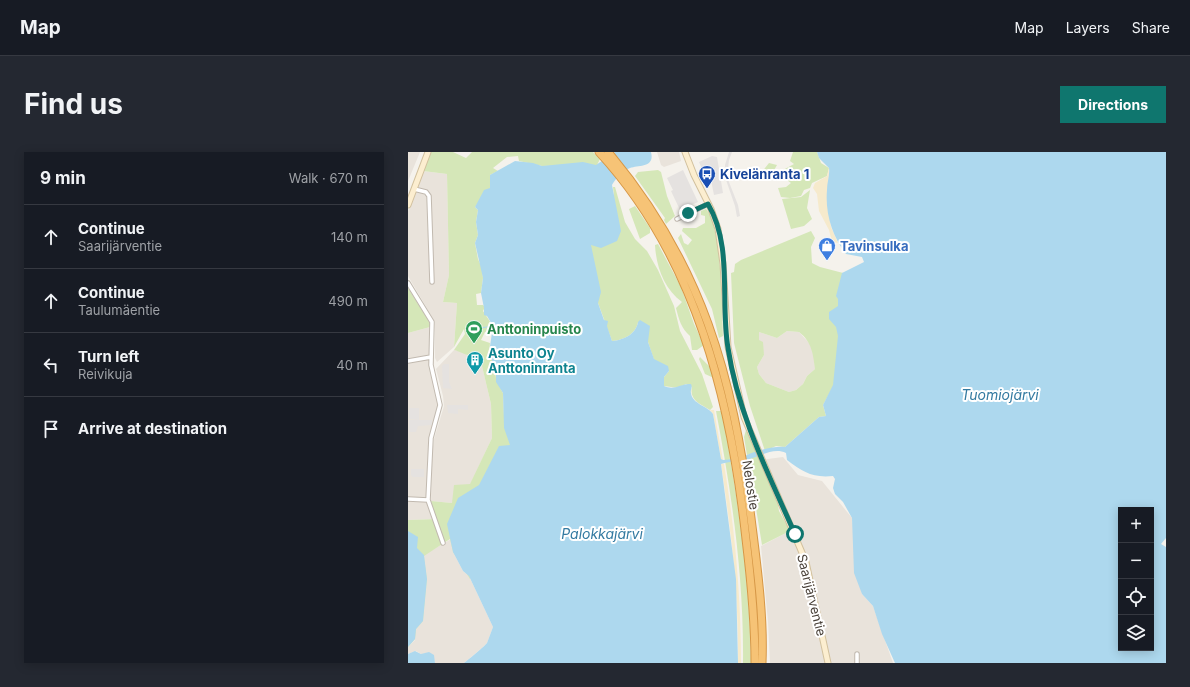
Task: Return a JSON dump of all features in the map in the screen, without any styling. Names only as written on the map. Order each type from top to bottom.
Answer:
[{"type":"highway","name":"Nelostie","points":[[603,153],[627,180],[661,223],[695,288],[708,321],[724,370],[756,562],[762,631],[762,663]]},
{"type":"highway","name":"Nelostie","points":[[738,459],[754,629],[754,663]]},
{"type":"main road","points":[[408,205],[428,152]]},
{"type":"main road","name":"Saarijärventie","points":[[685,152],[715,219],[721,248],[728,348],[744,417],[806,562],[828,663]]},
{"type":"street","points":[[414,189],[426,192],[429,196],[432,282]]},
{"type":"street","points":[[677,219],[708,204]]},
{"type":"street","points":[[408,283],[432,322],[432,372],[438,390],[440,405],[430,444],[428,500],[443,542]]},
{"type":"street","points":[[408,361],[431,357]]},
{"type":"street","points":[[408,500],[428,500]]},
{"type":"street","points":[[857,654],[857,663]]},
{"type":"shaded area","points":[[408,152],[420,152],[408,181]]},
{"type":"shaded area","points":[[657,152],[679,152],[681,161],[664,167],[661,165]]},
{"type":"shaded area","points":[[729,152],[732,152],[729,160],[727,177],[738,205],[740,216],[737,217],[735,206],[725,177],[725,165]]},
{"type":"shaded area","points":[[712,156],[717,157],[723,193],[714,195],[709,170],[703,171],[699,162]]},
{"type":"shaded area","points":[[683,170],[698,202],[680,210],[667,178]]},
{"type":"shaded area","points":[[423,171],[447,174],[449,275],[443,302],[457,303],[454,347],[437,362],[435,358],[435,322],[408,276],[408,211]]},
{"type":"shaded area","points":[[430,327],[431,372],[437,390],[439,407],[429,437],[426,496],[434,519],[408,520],[408,333]]},
{"type":"shaded area","points":[[787,331],[799,332],[810,344],[814,353],[815,369],[807,376],[803,384],[796,390],[789,392],[766,383],[759,374],[757,367],[764,355],[759,340],[759,332],[777,338]]},
{"type":"shaded area","points":[[454,350],[463,352],[468,356],[474,356],[481,362],[491,404],[492,438],[470,485],[452,503],[431,501],[432,454],[434,439],[444,406],[436,369]]},
{"type":"shaded area","points":[[444,364],[449,364],[449,382],[452,389],[443,388],[442,366]]},
{"type":"shaded area","points":[[447,405],[468,405],[468,410],[458,409],[458,414],[448,413]]},
{"type":"shaded area","points":[[409,408],[419,408],[419,420],[409,419]]},
{"type":"shaded area","points":[[409,420],[432,420],[432,425],[418,426],[416,432],[409,432]]},
{"type":"shaded area","points":[[783,457],[798,475],[822,481],[852,518],[862,594],[873,606],[893,663],[770,663],[761,546],[790,531],[759,460]]},
{"type":"shaded area","points":[[411,469],[424,469],[424,477],[413,477],[411,475]]},
{"type":"shaded area","points":[[451,539],[453,552],[463,571],[469,576],[493,627],[487,643],[464,663],[435,663],[433,655],[421,654],[416,651],[408,654],[408,647],[415,640],[415,629],[423,621],[427,579],[424,555]]},
{"type":"green space","points":[[431,152],[453,152],[466,158],[472,152],[593,152],[600,159],[597,165],[542,166],[519,161],[518,156],[507,157],[493,168],[498,171],[490,175],[490,188],[475,207],[478,210],[476,222],[478,235],[475,243],[478,259],[482,268],[483,278],[481,293],[476,294],[477,305],[483,305],[485,307],[483,311],[493,326],[492,329],[485,332],[481,340],[490,343],[489,353],[493,358],[496,378],[520,413],[470,579],[453,552],[450,539],[424,556],[427,579],[423,621],[416,629],[415,639],[408,647],[408,520],[436,519],[431,501],[452,503],[454,485],[470,484],[492,438],[491,404],[481,362],[476,362],[474,356],[466,355],[454,350],[465,334],[464,329],[454,347],[457,303],[443,302],[449,275],[447,174],[423,171]],"holes":[[[499,386],[510,402],[507,418],[504,416],[503,393]]]},
{"type":"green space","points":[[793,152],[817,152],[821,163],[829,168],[827,176],[812,183],[810,188],[804,190],[801,196],[790,198],[781,197],[778,188],[786,187],[791,183],[784,178],[783,170],[794,164],[790,161]]},
{"type":"green space","points":[[769,163],[777,165],[769,179],[767,174],[765,177],[761,173]]},
{"type":"green space","points":[[658,170],[661,172],[667,196],[675,216],[666,224],[664,220],[665,218],[635,176],[638,172]]},
{"type":"green space","points":[[613,187],[615,187],[625,222],[635,239],[647,251],[658,270],[674,306],[680,331],[702,374],[713,407],[710,410],[696,401],[692,395],[692,387],[686,384],[678,388],[664,386],[664,377],[669,371],[654,360],[648,342],[638,322],[635,330],[629,336],[612,341],[598,303],[574,290],[589,223],[614,196]]},
{"type":"green space","points":[[810,190],[807,208],[812,219],[804,226],[791,229],[782,199],[801,197]]},
{"type":"green space","points":[[635,206],[650,228],[650,233],[640,239],[629,209]]},
{"type":"green space","points":[[706,209],[711,218],[715,232],[720,269],[723,336],[719,338],[712,309],[678,238],[681,234],[684,243],[688,245],[692,240],[682,231],[683,228],[696,228],[705,223],[705,216],[701,215],[701,211]]},
{"type":"green space","points":[[811,231],[815,238],[811,247],[812,263],[820,267],[847,274],[856,345],[823,405],[826,416],[819,417],[785,447],[776,446],[765,451],[750,406],[734,343],[731,273],[734,272],[735,264],[741,260]],"holes":[[[787,331],[799,332],[809,344],[815,369],[807,376],[803,384],[796,390],[789,392],[766,383],[759,374],[757,367],[764,355],[763,342],[759,340],[759,332],[777,338]]]},
{"type":"green space","points":[[658,244],[681,287],[694,324],[704,345],[697,350],[692,350],[690,336],[682,327],[678,316],[676,308],[682,302],[670,291],[659,269],[655,245]]},
{"type":"green space","points":[[408,288],[430,323],[430,327],[408,333]]},
{"type":"green space","points":[[700,357],[712,369],[714,378],[705,374],[699,359]]},
{"type":"green space","points":[[716,411],[722,411],[738,505],[748,599],[751,663],[743,663],[743,631],[736,536]]},
{"type":"green space","points":[[746,430],[756,453],[747,455],[744,437]]},
{"type":"green space","points":[[758,455],[779,511],[790,531],[762,545],[748,459]]},
{"type":"sand","points":[[829,168],[828,206],[831,227],[838,243],[832,242],[829,230],[819,211],[817,194],[813,188],[815,183],[827,176]]},
{"type":"sand","points":[[710,410],[714,410],[723,460],[721,459],[713,414]]},
{"type":"sand","points":[[721,464],[724,464],[734,538],[739,588],[741,663],[738,663],[734,563]]},
{"type":"water","name":"Tuomiojärvi","points":[[615,152],[651,152],[651,161],[645,165],[628,169],[615,180],[612,185],[621,231],[617,241],[601,248],[591,245],[601,292],[598,303],[604,320],[608,321],[607,326],[612,341],[629,336],[635,330],[640,320],[650,326],[648,342],[654,359],[668,366],[669,371],[664,377],[664,386],[671,388],[691,384],[691,393],[694,400],[711,411],[713,414],[721,459],[723,460],[740,458],[754,452],[770,448],[785,447],[819,417],[826,416],[823,405],[833,385],[838,336],[836,327],[829,319],[829,312],[838,306],[838,299],[836,296],[842,273],[864,262],[862,257],[846,254],[833,232],[827,207],[829,168],[819,158],[817,152],[1166,152],[1166,538],[1161,544],[1166,547],[1166,663],[895,663],[882,634],[873,606],[862,594],[854,573],[852,518],[843,502],[835,494],[833,488],[835,479],[833,476],[813,475],[803,471],[787,460],[786,453],[781,451],[772,451],[750,459],[721,464],[736,579],[738,663],[464,663],[487,643],[493,627],[469,576],[463,571],[453,552],[447,524],[458,498],[479,485],[499,446],[510,445],[504,428],[503,393],[496,382],[496,368],[489,353],[493,326],[487,316],[484,315],[481,293],[483,278],[475,243],[478,235],[476,222],[478,210],[475,207],[484,190],[490,188],[490,175],[515,161],[533,163],[542,166],[583,162],[596,165]]},
{"type":"water","points":[[408,531],[418,537],[417,548],[424,555],[427,579],[423,621],[416,629],[415,639],[408,647]]},
{"type":"water","points":[[415,651],[421,654],[429,652],[434,655],[435,663],[408,663],[408,654]]},
{"type":"waterway","points":[[474,329],[493,326]]},
{"type":"place","name":"Kivelänranta 1","points":[[707,189]]},
{"type":"place","name":"Tavinsulka","points":[[827,261]]},
{"type":"place","name":"Anttoninpuisto","points":[[474,344]]},
{"type":"place","name":"Asunto Oy Anttoninranta","points":[[475,375]]},
{"type":"route","points":[[688,213],[708,204],[715,219],[718,229],[723,264],[728,348],[744,417],[795,534]]},
{"type":"water label","name":"Palokkajärvi","points":[[602,534]]}]
